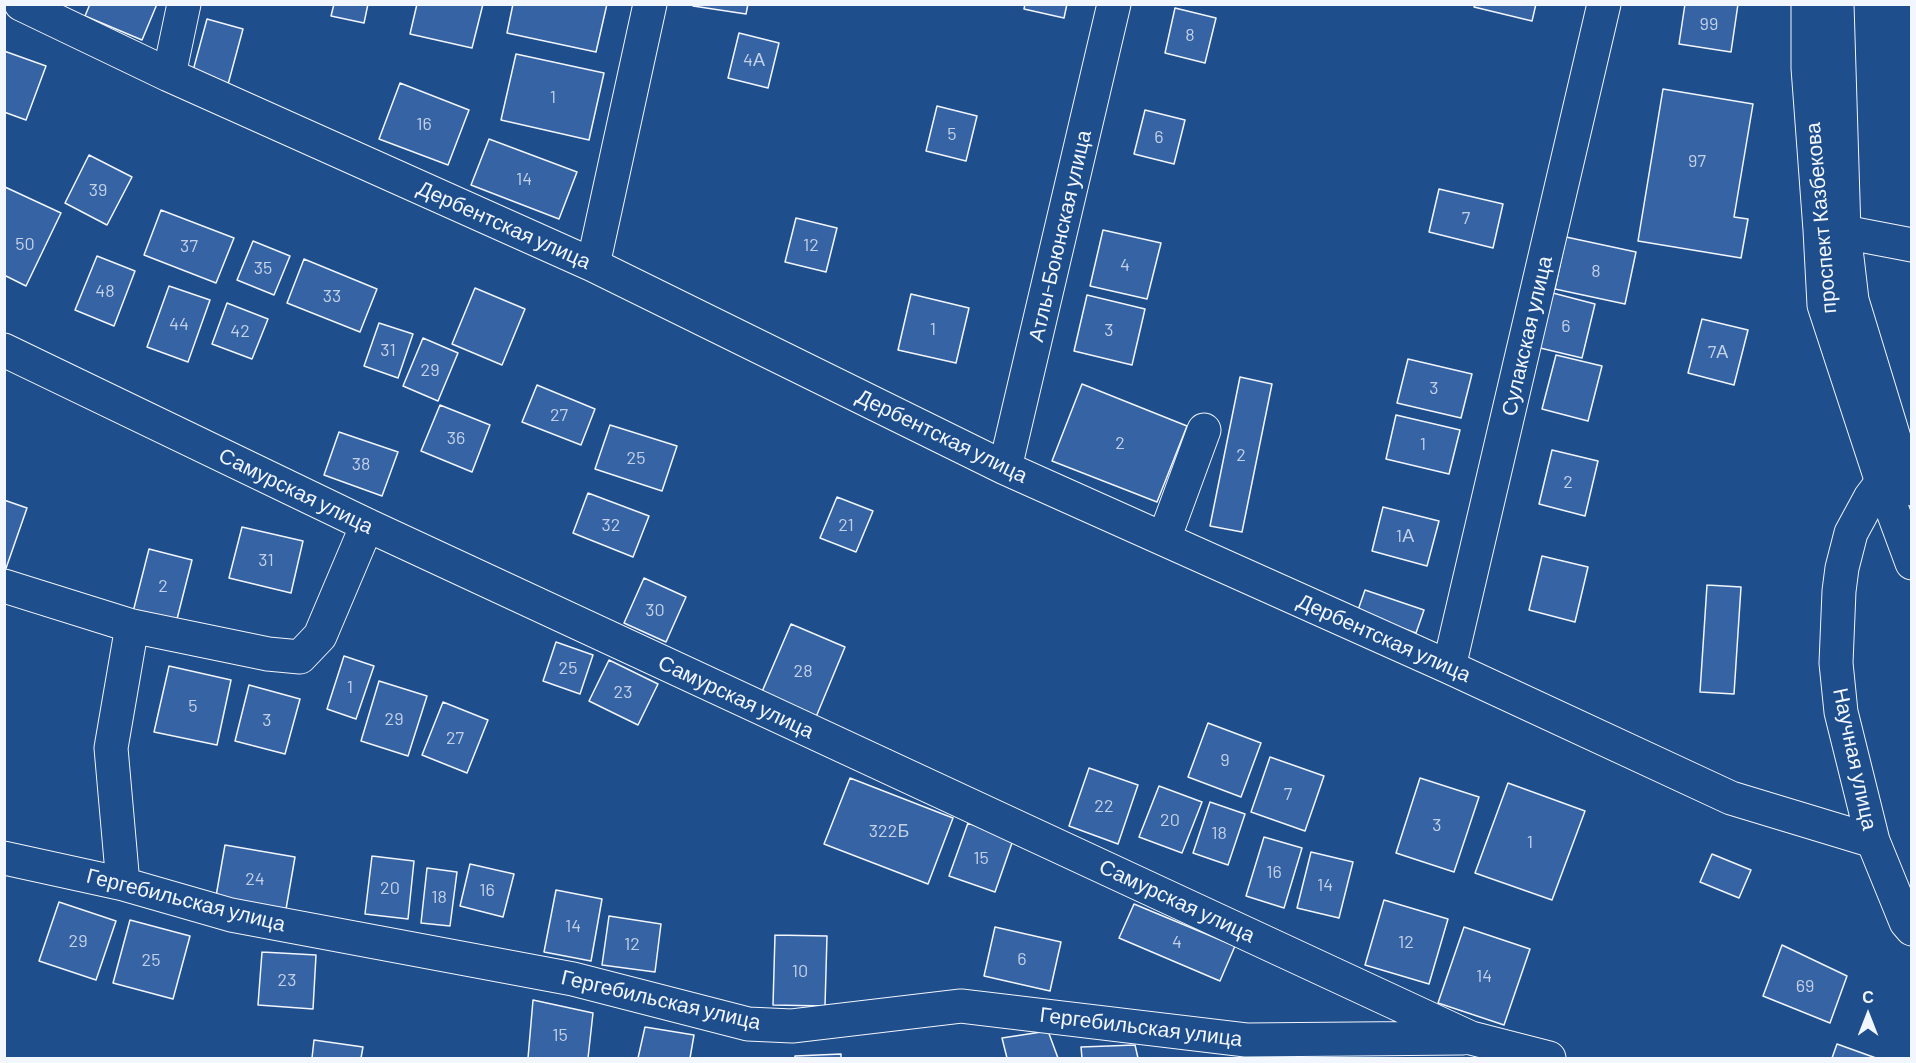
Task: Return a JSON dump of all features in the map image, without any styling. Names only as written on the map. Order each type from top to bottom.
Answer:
[{"type":"main road","name":"Дербентская улица","points":[[21,4],[169,75],[593,265],[1005,468],[1449,667],[1731,798],[1873,841]]},
{"type":"main road","points":[[169,75],[184,4]]},
{"type":"main road","points":[[593,265],[650,4]]},
{"type":"main road","name":"Атлы-Боюнская улица","points":[[1005,468],[1114,4]]},
{"type":"main road","name":"Сулакская улица","points":[[1449,667],[1604,4]]},
{"type":"main road","name":"проспект Казбекова","points":[[1808,4],[1808,68],[1824,305],[1902,479]]},
{"type":"main road","name":"проспект Казбекова","points":[[1837,4],[1844,232],[1852,300],[1902,479],[1911,563]]},
{"type":"main road","points":[[1844,232],[1911,245]]},
{"type":"main road","name":"Самурская улица","points":[[4,351],[367,525],[1471,1038]]},
{"type":"main road","points":[[1164,539],[1204,430]]},
{"type":"main road","name":"Научная улица","points":[[1902,479],[1870,498],[1851,533],[1839,591],[1836,663],[1841,712],[1873,841],[1906,922],[1911,929]]},
{"type":"main road","points":[[4,586],[132,626],[268,654],[300,657],[320,636],[367,525]]},
{"type":"main road","points":[[123,884],[111,748],[132,626]]},
{"type":"main road","name":"Гергебильская улица","points":[[4,858],[123,884],[231,915],[573,979],[748,1024],[792,1026],[961,1006],[1246,1040],[1471,1038]]},
{"type":"main road","points":[[1471,1038],[1549,1059]]},
{"type":"building","points":[[90,4],[157,4],[142,40],[85,16]]},
{"type":"building","points":[[334,4],[368,4],[364,23],[331,16]]},
{"type":"building","points":[[417,4],[483,4],[472,48],[410,34]]},
{"type":"building","points":[[513,4],[607,4],[596,52],[507,33]]},
{"type":"building","points":[[694,4],[748,4],[746,14],[693,6]]},
{"type":"building","points":[[1025,4],[1067,4],[1064,18],[1024,9]]},
{"type":"building","points":[[1475,4],[1536,4],[1532,21],[1474,7]]},
{"type":"building","points":[[1685,4],[1738,4],[1731,52],[1679,44]]},
{"type":"building","points":[[1175,8],[1216,18],[1205,63],[1165,53]]},
{"type":"building","points":[[207,19],[243,29],[227,88],[191,78]]},
{"type":"building","points":[[739,33],[779,43],[768,88],[728,78]]},
{"type":"building","points":[[4,51],[46,66],[26,120],[4,112]]},
{"type":"building","points":[[516,54],[604,73],[589,140],[501,120]]},
{"type":"building","points":[[400,83],[469,110],[448,165],[379,139]]},
{"type":"building","points":[[1663,89],[1753,104],[1734,217],[1748,219],[1741,258],[1638,241]]},
{"type":"building","points":[[937,106],[977,116],[966,161],[926,151]]},
{"type":"building","points":[[1145,110],[1185,120],[1174,164],[1134,154]]},
{"type":"building","points":[[489,139],[577,172],[559,219],[471,185]]},
{"type":"building","points":[[89,155],[132,177],[107,225],[65,203]]},
{"type":"building","points":[[5,187],[61,213],[26,286],[4,275]]},
{"type":"building","points":[[1439,189],[1503,204],[1493,248],[1429,232]]},
{"type":"building","points":[[161,210],[234,238],[216,283],[144,255]]},
{"type":"building","points":[[796,218],[837,228],[826,272],[785,262]]},
{"type":"building","points":[[1103,230],[1161,243],[1147,299],[1090,286]]},
{"type":"building","points":[[1566,237],[1636,252],[1625,304],[1555,289]]},
{"type":"building","points":[[253,241],[290,256],[274,295],[237,280]]},
{"type":"building","points":[[97,256],[135,271],[114,326],[75,310]]},
{"type":"building","points":[[304,259],[377,289],[360,332],[287,303]]},
{"type":"building","points":[[169,286],[210,300],[188,362],[147,347]]},
{"type":"building","points":[[475,288],[525,309],[502,365],[452,344]]},
{"type":"building","points":[[1549,292],[1595,304],[1582,358],[1536,347]]},
{"type":"building","points":[[911,294],[969,308],[956,363],[898,350]]},
{"type":"building","points":[[1087,295],[1145,309],[1132,365],[1074,351]]},
{"type":"building","points":[[227,303],[268,319],[252,359],[212,344]]},
{"type":"building","points":[[1702,319],[1748,330],[1734,385],[1688,373]]},
{"type":"building","points":[[379,323],[413,334],[398,378],[364,366]]},
{"type":"building","points":[[423,338],[458,353],[438,401],[403,386]]},
{"type":"building","points":[[1556,355],[1602,366],[1588,421],[1542,409]]},
{"type":"building","points":[[1408,359],[1472,374],[1461,418],[1397,403]]},
{"type":"building","points":[[1240,377],[1272,384],[1242,532],[1210,526]]},
{"type":"building","points":[[1082,384],[1187,426],[1157,502],[1052,461]]},
{"type":"building","points":[[537,385],[595,409],[581,445],[522,422]]},
{"type":"building","points":[[440,405],[490,425],[472,472],[421,451]]},
{"type":"building","points":[[1396,415],[1460,430],[1449,474],[1386,459]]},
{"type":"building","points":[[610,425],[677,446],[662,491],[595,469]]},
{"type":"building","points":[[339,432],[398,452],[382,496],[324,475]]},
{"type":"building","points":[[1552,450],[1598,461],[1585,516],[1539,504]]},
{"type":"building","points":[[588,493],[649,516],[633,557],[573,533]]},
{"type":"building","points":[[837,497],[873,511],[856,552],[820,538]]},
{"type":"building","points":[[4,500],[27,508],[4,574]]},
{"type":"building","points":[[1383,507],[1439,521],[1427,566],[1372,551]]},
{"type":"building","points":[[242,527],[303,541],[291,593],[229,578]]},
{"type":"building","points":[[149,549],[192,560],[176,623],[133,612]]},
{"type":"building","points":[[1542,556],[1588,567],[1575,622],[1529,610]]},
{"type":"building","points":[[644,578],[686,597],[666,642],[624,623]]},
{"type":"building","points":[[1707,585],[1741,587],[1734,694],[1700,692]]},
{"type":"building","points":[[1365,590],[1424,610],[1416,633],[1357,613]]},
{"type":"building","points":[[791,624],[845,647],[816,717],[761,694]]},
{"type":"building","points":[[556,642],[593,655],[580,694],[543,681]]},
{"type":"building","points":[[344,656],[374,666],[356,719],[327,709]]},
{"type":"building","points":[[609,660],[658,684],[638,725],[589,701]]},
{"type":"building","points":[[169,666],[231,680],[217,745],[154,732]]},
{"type":"building","points":[[379,681],[427,696],[408,756],[361,741]]},
{"type":"building","points":[[249,685],[300,699],[285,754],[235,741]]},
{"type":"building","points":[[443,702],[488,720],[467,773],[422,755]]},
{"type":"building","points":[[1208,723],[1261,743],[1241,797],[1188,777]]},
{"type":"building","points":[[1270,757],[1324,776],[1305,831],[1251,812]]},
{"type":"building","points":[[1089,768],[1138,785],[1118,844],[1069,826]]},
{"type":"building","points":[[850,778],[953,818],[928,884],[824,844]]},
{"type":"building","points":[[1420,778],[1479,797],[1454,872],[1396,853]]},
{"type":"building","points":[[1508,783],[1585,811],[1552,900],[1475,873]]},
{"type":"building","points":[[1159,786],[1202,802],[1182,853],[1139,837]]},
{"type":"building","points":[[1210,802],[1245,814],[1228,865],[1193,853]]},
{"type":"building","points":[[968,823],[1013,840],[995,892],[949,876]]},
{"type":"building","points":[[1264,837],[1302,848],[1284,908],[1246,896]]},
{"type":"building","points":[[225,845],[295,857],[285,915],[215,902]]},
{"type":"building","points":[[1311,852],[1353,862],[1339,918],[1297,908]]},
{"type":"building","points":[[1712,854],[1751,870],[1739,898],[1700,882]]},
{"type":"building","points":[[372,856],[414,861],[408,919],[365,914]]},
{"type":"building","points":[[470,864],[514,874],[503,917],[460,906]]},
{"type":"building","points":[[427,868],[457,872],[450,926],[421,923]]},
{"type":"building","points":[[556,890],[602,899],[591,961],[544,952]]},
{"type":"building","points":[[1384,900],[1448,919],[1429,984],[1365,965]]},
{"type":"building","points":[[59,902],[116,921],[96,980],[39,961]]},
{"type":"building","points":[[1134,904],[1235,946],[1220,981],[1119,938]]},
{"type":"building","points":[[609,916],[661,924],[655,972],[602,965]]},
{"type":"building","points":[[130,920],[190,936],[173,999],[113,983]]},
{"type":"building","points":[[995,927],[1061,942],[1050,991],[984,976]]},
{"type":"building","points":[[1464,927],[1530,949],[1504,1025],[1438,1003]]},
{"type":"building","points":[[775,935],[827,936],[825,1006],[773,1005]]},
{"type":"building","points":[[1782,945],[1847,976],[1830,1023],[1763,996]]},
{"type":"building","points":[[262,952],[316,955],[313,1009],[258,1005]]},
{"type":"building","points":[[533,1000],[593,1013],[588,1058],[528,1058]]},
{"type":"building","points":[[645,1027],[694,1035],[690,1058],[638,1058]]},
{"type":"building","points":[[1048,1031],[1058,1058],[1007,1058],[1002,1038]]},
{"type":"building","points":[[314,1040],[363,1047],[361,1058],[312,1058]]},
{"type":"building","points":[[1837,1044],[1876,1058],[1832,1058]]},
{"type":"building","points":[[1135,1045],[1138,1058],[1082,1058],[1081,1047]]},
{"type":"building","points":[[841,1054],[841,1058],[795,1058],[795,1056]]}]
